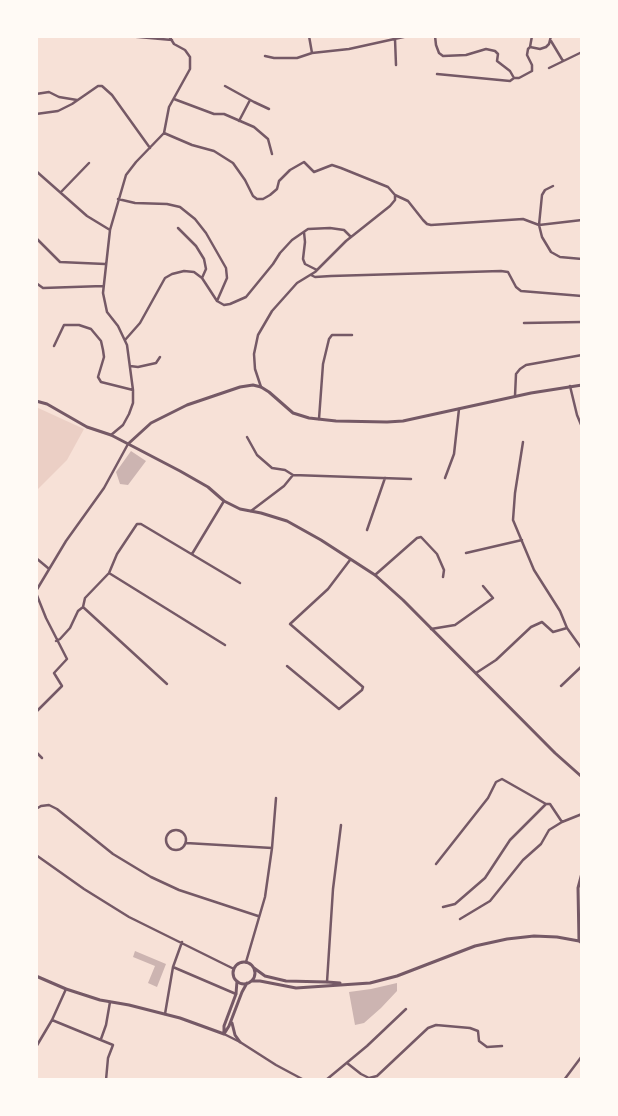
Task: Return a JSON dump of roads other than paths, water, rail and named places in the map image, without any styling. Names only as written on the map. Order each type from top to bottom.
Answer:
[{"type":"street","points":[[127,36],[172,40]]},
{"type":"street","points":[[111,435],[123,425],[129,414],[133,404],[134,390],[125,340],[118,326],[107,312],[103,293],[105,264],[110,230],[126,175],[164,132],[169,107],[190,69],[190,57],[185,50],[174,44],[169,36]]},
{"type":"street","points":[[308,36],[312,53]]},
{"type":"street","points":[[265,56],[297,58],[312,53],[349,49],[408,36]]},
{"type":"street","points":[[436,36],[439,53],[443,56],[466,55],[486,49],[495,51],[498,54],[497,61],[510,71],[514,78]]},
{"type":"street","points":[[437,74],[510,81],[514,78],[519,78],[532,70],[526,52],[530,47],[532,36]]},
{"type":"street","points":[[551,36],[551,40],[563,61]]},
{"type":"street","points":[[395,39],[396,65]]},
{"type":"street","points":[[530,47],[540,49],[546,47],[551,40]]},
{"type":"street","points":[[549,68],[582,52]]},
{"type":"street","points":[[36,114],[58,111],[79,100],[98,86],[102,86],[112,95],[150,148]]},
{"type":"street","points":[[225,86],[269,109]]},
{"type":"street","points":[[36,94],[49,92],[59,97],[79,100]]},
{"type":"street","points":[[174,99],[214,114],[224,114],[254,127],[268,139],[272,154]]},
{"type":"street","points":[[239,120],[250,100]]},
{"type":"street","points":[[164,132],[192,145],[214,151],[233,163],[253,196],[257,199],[263,199],[270,195],[277,189],[279,181],[290,170],[304,162],[314,172],[332,166],[388,187],[395,196],[408,201],[423,220],[431,225],[523,219],[539,225],[582,220]]},
{"type":"street","points":[[61,192],[89,163]]},
{"type":"street","points":[[36,171],[87,216],[110,230]]},
{"type":"street","points":[[553,186],[545,190],[542,195],[539,225],[542,237],[551,252],[560,257],[582,259]]},
{"type":"street","points":[[261,387],[255,369],[254,354],[258,335],[272,311],[297,283],[311,275],[351,237],[390,206],[395,200],[395,196]]},
{"type":"street","points":[[118,199],[135,203],[167,204],[180,207],[194,219],[206,233],[226,268],[227,278],[217,301]]},
{"type":"street","points":[[125,340],[140,323],[165,278],[172,274],[184,271],[194,272],[202,278],[217,301],[230,304],[246,298],[280,253],[292,240],[308,229],[317,227],[344,230],[351,237]]},
{"type":"street","points":[[178,228],[196,246],[204,259],[206,269],[202,278]]},
{"type":"street","points":[[304,232],[303,259],[305,264],[317,270]]},
{"type":"street","points":[[36,238],[60,262],[105,264]]},
{"type":"street","points":[[311,275],[501,271],[508,272],[516,287],[521,291],[582,296]]},
{"type":"street","points":[[36,283],[43,288],[104,286]]},
{"type":"street","points":[[524,323],[582,322]]},
{"type":"street","points":[[54,346],[64,325],[79,325],[91,329],[101,341],[103,350],[104,357],[98,377],[100,382],[134,390]]},
{"type":"street","points":[[319,419],[323,364],[329,339],[332,335],[352,334]]},
{"type":"street","points":[[515,396],[516,374],[520,368],[526,365],[582,355]]},
{"type":"street","points":[[130,366],[138,367],[156,363],[160,357]]},
{"type":"street","points":[[36,712],[62,686],[54,673],[67,659],[56,641],[36,592],[38,586],[101,493],[128,444],[151,423],[187,405],[252,384],[261,387],[293,413],[336,421],[387,422],[515,396],[582,385]]},
{"type":"street","points":[[570,386],[582,427]]},
{"type":"street","points":[[36,401],[47,404],[87,427],[111,435],[201,483],[224,501],[240,509],[287,521],[321,540],[375,575],[403,600],[555,754],[582,777]]},
{"type":"street","points":[[445,478],[454,454],[459,407]]},
{"type":"street","points":[[247,437],[257,455],[272,468],[285,470],[293,474],[411,479]]},
{"type":"street","points":[[523,442],[513,520],[534,570],[560,610],[567,628],[582,649]]},
{"type":"street","points":[[251,511],[284,486],[293,474]]},
{"type":"street","points":[[367,530],[385,478]]},
{"type":"street","points":[[192,554],[224,501]]},
{"type":"street","points":[[56,641],[70,628],[85,598],[109,573],[117,554],[137,524],[142,524],[240,583]]},
{"type":"street","points":[[375,575],[417,538],[421,537],[437,554],[444,570],[443,577]]},
{"type":"street","points":[[466,553],[522,540]]},
{"type":"street","points":[[36,558],[49,569]]},
{"type":"street","points":[[286,666],[339,710],[364,687],[290,624],[328,589],[350,560]]},
{"type":"street","points":[[109,573],[225,645]]},
{"type":"street","points":[[431,629],[456,625],[494,598],[483,586]]},
{"type":"street","points":[[82,607],[166,684]]},
{"type":"street","points":[[476,673],[496,660],[536,624],[542,622],[553,632],[567,628]]},
{"type":"street","points":[[577,640],[582,637]]},
{"type":"street","points":[[560,686],[582,666]]},
{"type":"street","points":[[36,752],[42,758]]},
{"type":"street","points":[[436,864],[488,798],[496,782],[502,779],[546,804],[550,804],[562,822]]},
{"type":"street","points":[[246,962],[265,897],[272,848],[276,798]]},
{"type":"street","points":[[443,907],[455,904],[485,878],[510,840],[546,804]]},
{"type":"street","points":[[36,809],[49,805],[57,809],[113,854],[151,877],[179,890],[258,916]]},
{"type":"street","points":[[460,919],[490,901],[540,844],[549,830],[562,822],[582,814]]},
{"type":"street","points":[[327,982],[333,889],[341,825]]},
{"type":"street","points":[[186,843],[183,833],[178,830],[171,831],[166,836],[166,843],[173,850],[179,850],[186,843],[272,848]]},
{"type":"street","points":[[36,855],[84,889],[129,917],[234,968]]},
{"type":"street","points":[[237,981],[260,981],[296,988],[370,983],[397,976],[475,946],[508,939],[534,936],[557,937],[581,942],[578,888],[582,873]]},
{"type":"street","points":[[165,1014],[173,967],[182,942]]},
{"type":"street","points":[[224,1034],[224,1026],[236,994],[237,981],[234,975],[234,968],[239,963],[246,962],[265,976],[286,981],[343,984]]},
{"type":"street","points":[[173,967],[236,994]]},
{"type":"street","points":[[224,1034],[232,1021],[242,992],[254,975],[254,968]]},
{"type":"street","points":[[36,976],[66,990],[100,1000],[180,1018],[224,1034],[304,1080]]},
{"type":"street","points":[[36,1047],[52,1020],[66,990]]},
{"type":"street","points":[[101,1039],[106,1025],[110,1002]]},
{"type":"street","points":[[326,1080],[367,1046],[406,1009]]},
{"type":"street","points":[[52,1020],[114,1045],[108,1058],[106,1080]]},
{"type":"street","points":[[232,1021],[240,1042]]},
{"type":"street","points":[[347,1063],[361,1074],[370,1078],[377,1076],[428,1028],[436,1025],[470,1028],[478,1031],[480,1041],[487,1047],[502,1046]]},
{"type":"street","points":[[564,1080],[582,1056]]}]
